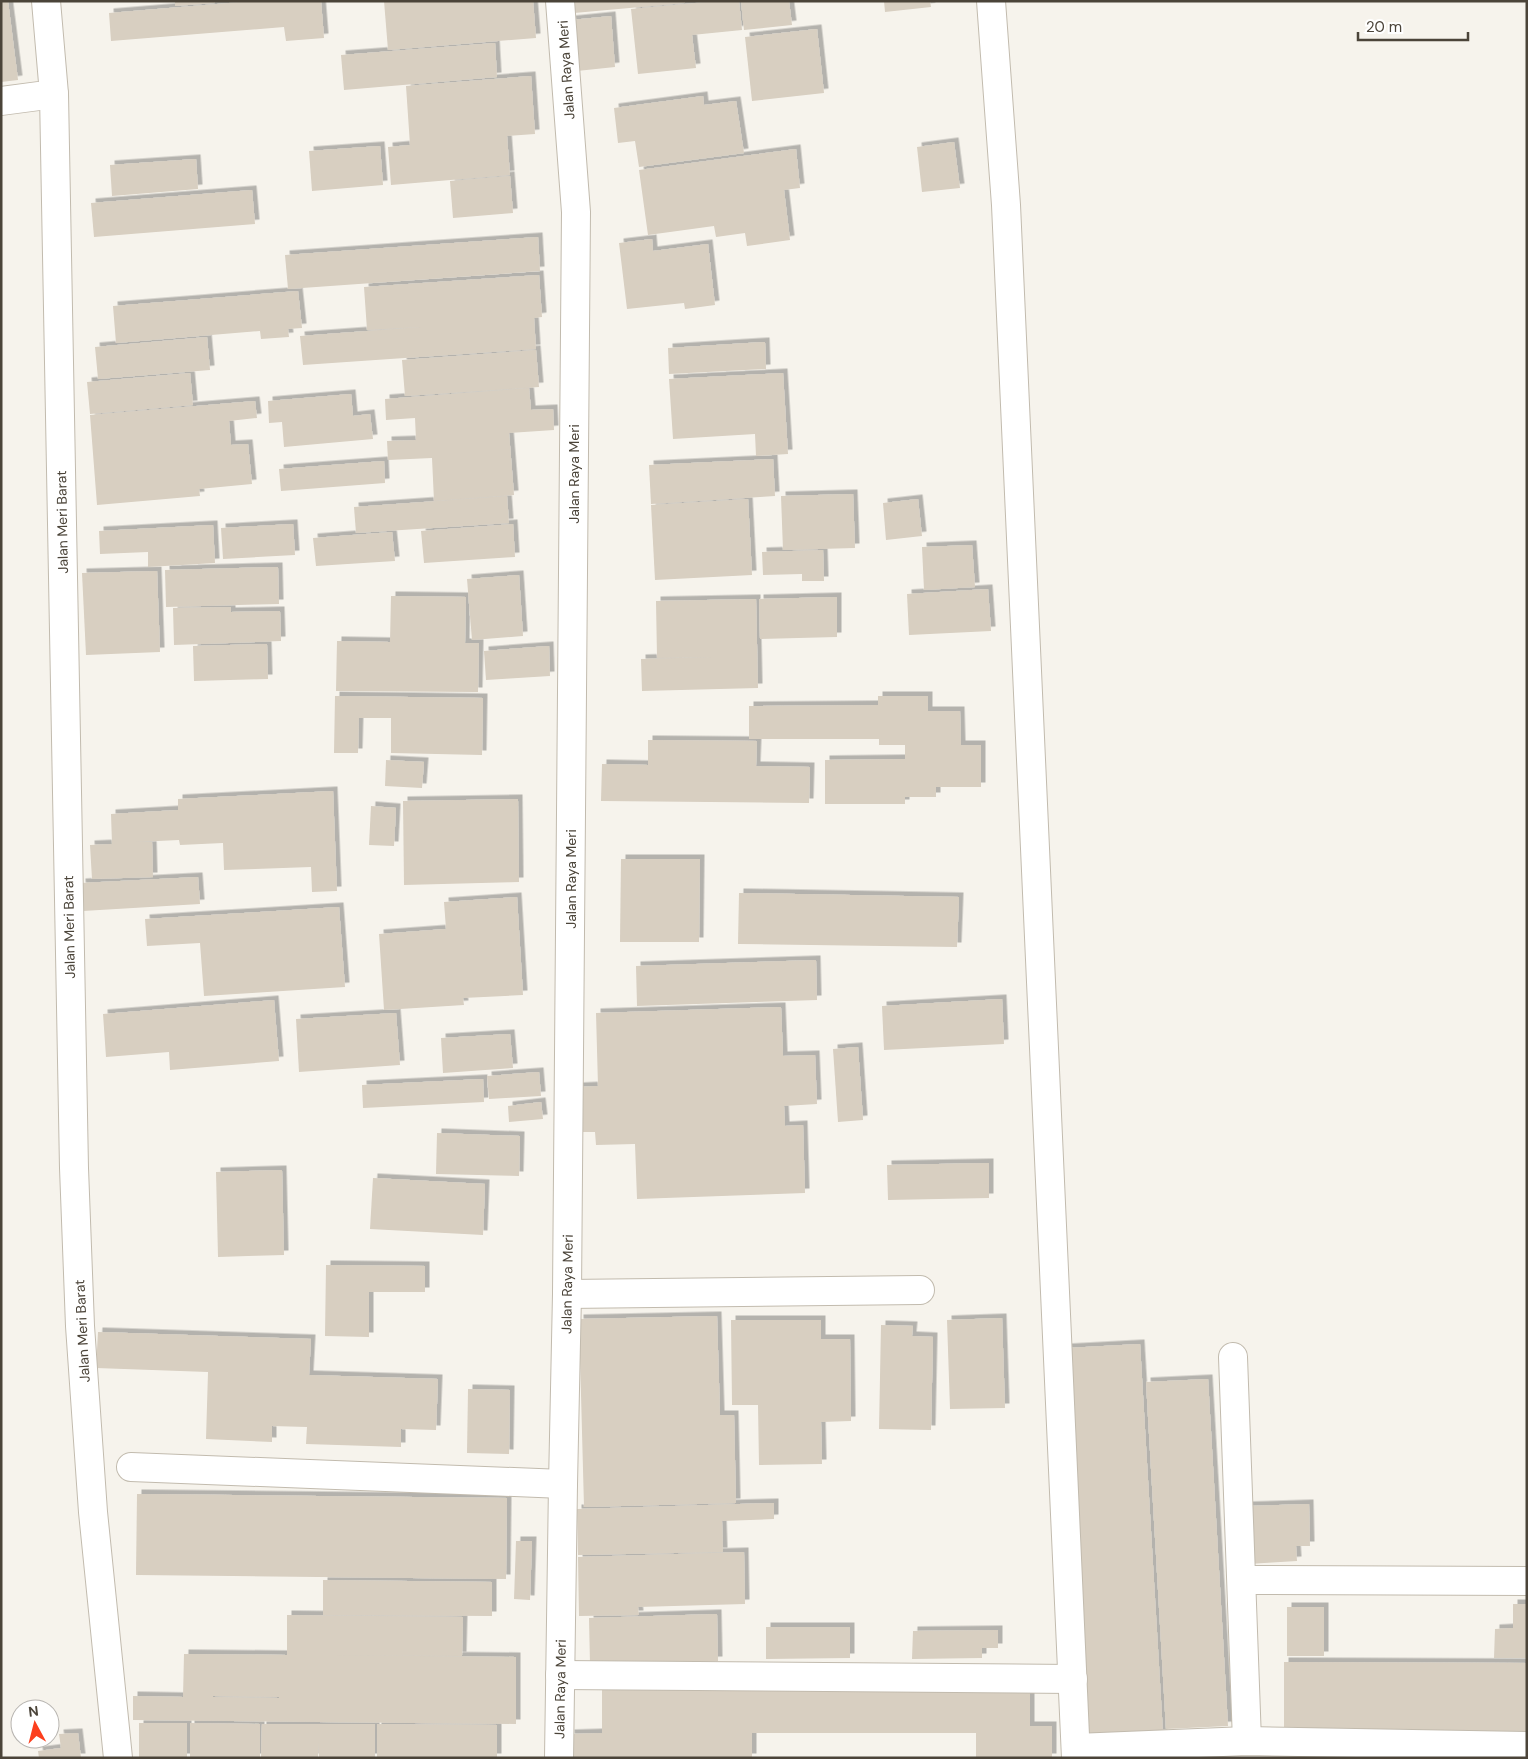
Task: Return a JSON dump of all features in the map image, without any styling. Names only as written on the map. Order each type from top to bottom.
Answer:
[{"type":"street","name":"Jalan Meri Barat","points":[[46,1],[54,94],[76,1208],[80,1326],[93,1512],[118,1758]]},
{"type":"street","name":"Jalan Raya Meri","points":[[559,1758],[562,1484],[567,1294],[576,212],[560,1]]},
{"type":"street","points":[[991,1],[1007,225],[1076,1753],[1174,1750],[1247,1741],[1527,1746]]},
{"type":"street","points":[[1,101],[54,94]]},
{"type":"street","points":[[567,1294],[920,1290]]},
{"type":"street","points":[[1233,1358],[1247,1741]]},
{"type":"street","points":[[131,1467],[562,1484]]},
{"type":"street","points":[[1242,1580],[1527,1581]]},
{"type":"street","points":[[560,1675],[1073,1679]]},
{"type":"building","points":[[1,1],[8,1],[18,80],[1,82]]},
{"type":"building","points":[[175,1],[214,1],[215,3],[175,6]]},
{"type":"building","points":[[253,1],[321,1],[324,38],[286,41],[284,27],[111,41],[109,13]]},
{"type":"building","points":[[384,1],[533,1],[536,38],[388,50]]},
{"type":"building","points":[[573,1],[685,1],[685,3],[574,13]]},
{"type":"building","points":[[717,1],[739,1],[742,30],[692,35],[696,68],[638,74],[631,9]]},
{"type":"building","points":[[741,1],[789,1],[792,25],[744,30]]},
{"type":"building","points":[[884,1],[930,1],[931,7],[885,12]]},
{"type":"building","points":[[611,16],[615,67],[577,71],[571,20]]},
{"type":"building","points":[[817,29],[824,93],[752,101],[745,37]]},
{"type":"building","points":[[495,43],[497,77],[344,90],[341,55]]},
{"type":"building","points":[[531,76],[535,134],[507,136],[510,175],[391,185],[388,147],[410,145],[406,86]]},
{"type":"building","points":[[703,96],[704,105],[736,101],[744,153],[639,167],[635,141],[618,143],[614,108]]},
{"type":"building","points":[[954,142],[960,188],[922,192],[917,147]]},
{"type":"building","points":[[380,146],[383,185],[312,191],[309,151]]},
{"type":"building","points":[[796,149],[800,188],[784,190],[790,240],[747,246],[745,233],[716,237],[714,226],[648,235],[639,170]]},
{"type":"building","points":[[196,159],[198,189],[112,196],[110,165]]},
{"type":"building","points":[[510,176],[513,213],[453,218],[450,181]]},
{"type":"building","points":[[252,190],[255,224],[94,237],[91,203]]},
{"type":"building","points":[[538,237],[540,271],[288,289],[285,255]]},
{"type":"building","points":[[652,239],[653,251],[708,244],[715,305],[685,309],[684,303],[627,309],[619,243]]},
{"type":"building","points":[[539,275],[542,317],[534,318],[536,349],[303,365],[300,336],[421,327],[367,330],[364,287]]},
{"type":"building","points":[[298,291],[302,328],[288,329],[289,337],[261,339],[260,331],[116,343],[113,306]]},
{"type":"building","points":[[207,337],[210,370],[98,379],[95,347]]},
{"type":"building","points":[[765,342],[766,369],[669,374],[668,348]]},
{"type":"building","points":[[536,350],[539,387],[405,396],[402,360]]},
{"type":"building","points":[[190,373],[193,405],[90,414],[87,382]]},
{"type":"building","points":[[783,373],[788,454],[756,456],[755,434],[673,439],[669,379]]},
{"type":"building","points":[[529,388],[531,410],[553,409],[554,430],[509,433],[514,495],[434,501],[432,458],[388,460],[387,441],[416,440],[415,418],[386,420],[385,399]]},
{"type":"building","points":[[351,394],[353,416],[370,414],[373,439],[284,447],[282,422],[269,423],[268,401]]},
{"type":"building","points":[[255,401],[257,418],[229,421],[231,445],[248,444],[252,484],[199,489],[200,496],[97,505],[90,415]]},
{"type":"building","points":[[773,459],[775,496],[651,504],[649,465]]},
{"type":"building","points":[[384,461],[385,483],[281,491],[279,469]]},
{"type":"building","points":[[853,494],[855,548],[783,550],[781,496]]},
{"type":"building","points":[[507,496],[509,523],[356,533],[354,507]]},
{"type":"building","points":[[748,499],[752,575],[655,580],[651,505]]},
{"type":"building","points":[[918,499],[922,536],[886,540],[883,503]]},
{"type":"building","points":[[293,524],[295,555],[223,559],[221,528]]},
{"type":"building","points":[[513,524],[515,557],[424,563],[421,531]]},
{"type":"building","points":[[213,525],[215,563],[148,567],[148,552],[100,554],[99,531]]},
{"type":"building","points":[[392,532],[395,561],[316,566],[313,538]]},
{"type":"building","points":[[972,545],[975,587],[924,590],[922,547]]},
{"type":"building","points":[[823,550],[824,581],[802,581],[802,574],[763,575],[762,552]]},
{"type":"building","points":[[278,567],[279,604],[166,607],[165,570]]},
{"type":"building","points":[[157,571],[160,652],[86,655],[82,573]]},
{"type":"building","points":[[519,575],[523,636],[472,640],[467,579]]},
{"type":"building","points":[[988,589],[991,631],[909,635],[907,594]]},
{"type":"building","points":[[391,596],[466,597],[465,643],[479,643],[478,692],[336,691],[337,641],[390,642]]},
{"type":"building","points":[[837,597],[837,637],[760,639],[759,599]]},
{"type":"building","points":[[756,599],[758,688],[642,691],[641,659],[712,657],[657,658],[656,601]]},
{"type":"building","points":[[231,607],[231,612],[280,611],[281,641],[174,645],[173,608]]},
{"type":"building","points":[[267,644],[268,679],[194,681],[193,646]]},
{"type":"building","points":[[549,646],[550,676],[486,680],[484,651]]},
{"type":"building","points":[[335,696],[483,698],[482,755],[391,753],[391,718],[359,718],[358,753],[334,753]]},
{"type":"building","points":[[878,696],[928,696],[928,711],[960,711],[961,745],[981,745],[981,787],[936,787],[936,797],[905,797],[905,804],[825,804],[825,760],[905,759],[905,745],[879,745],[879,739],[749,739],[749,706],[878,705]]},
{"type":"building","points":[[648,740],[757,741],[756,766],[810,767],[809,803],[601,801],[602,764],[648,765]]},
{"type":"building","points":[[386,760],[424,762],[422,788],[385,786]]},
{"type":"building","points":[[333,791],[337,891],[312,892],[311,867],[224,870],[223,843],[180,845],[179,840],[136,842],[152,842],[153,877],[92,879],[90,845],[112,844],[111,814],[178,810],[178,799]]},
{"type":"building","points":[[518,799],[519,882],[404,885],[403,801]]},
{"type":"building","points":[[371,806],[396,808],[394,846],[369,845]]},
{"type":"building","points":[[621,859],[700,859],[699,942],[620,942]]},
{"type":"building","points":[[198,877],[200,904],[83,911],[81,883]]},
{"type":"building","points":[[739,893],[959,897],[957,947],[738,944]]},
{"type":"building","points":[[517,897],[523,995],[463,998],[464,1005],[384,1010],[379,934],[446,929],[444,902]]},
{"type":"building","points":[[339,907],[345,987],[204,996],[200,943],[147,946],[145,919]]},
{"type":"building","points":[[816,960],[817,1000],[637,1006],[636,966]]},
{"type":"building","points":[[1002,999],[1004,1044],[884,1050],[882,1006]]},
{"type":"building","points":[[274,1000],[279,1061],[170,1070],[169,1052],[106,1057],[103,1014]]},
{"type":"building","points":[[781,1007],[783,1056],[815,1055],[817,1104],[784,1106],[785,1126],[803,1125],[805,1193],[637,1199],[635,1144],[596,1145],[595,1132],[580,1132],[578,1087],[598,1086],[596,1013]]},
{"type":"building","points":[[396,1013],[400,1065],[299,1072],[296,1019]]},
{"type":"building","points":[[510,1034],[513,1068],[443,1073],[441,1038]]},
{"type":"building","points":[[858,1047],[863,1120],[838,1122],[833,1049]]},
{"type":"building","points":[[539,1072],[541,1096],[489,1099],[487,1076]]},
{"type":"building","points":[[483,1079],[484,1102],[363,1108],[362,1085]]},
{"type":"building","points":[[541,1102],[543,1119],[509,1122],[508,1106]]},
{"type":"building","points":[[437,1133],[520,1136],[519,1176],[436,1174]]},
{"type":"building","points":[[989,1163],[989,1198],[888,1200],[887,1165]]},
{"type":"building","points":[[282,1170],[284,1255],[218,1257],[216,1172]]},
{"type":"building","points":[[373,1178],[485,1184],[483,1235],[370,1229]]},
{"type":"building","points":[[326,1265],[425,1266],[425,1292],[369,1292],[369,1337],[325,1336]]},
{"type":"building","points":[[717,1316],[720,1415],[734,1415],[736,1503],[584,1507],[579,1319]]},
{"type":"building","points":[[1002,1318],[1005,1408],[950,1409],[947,1320]]},
{"type":"building","points":[[731,1320],[821,1320],[821,1339],[850,1339],[851,1421],[821,1422],[822,1464],[759,1465],[758,1405],[732,1405]]},
{"type":"building","points":[[881,1325],[913,1326],[912,1336],[933,1337],[931,1430],[879,1429]]},
{"type":"building","points":[[98,1332],[311,1339],[309,1375],[438,1379],[436,1430],[401,1429],[401,1447],[306,1444],[307,1427],[272,1426],[272,1442],[206,1439],[208,1372],[96,1368]]},
{"type":"building","points":[[1140,1344],[1163,1734],[1089,1738],[1067,1348]]},
{"type":"building","points":[[1208,1379],[1228,1726],[1166,1729],[1146,1382]]},
{"type":"building","points":[[468,1389],[510,1390],[509,1454],[467,1453]]},
{"type":"building","points":[[137,1494],[507,1498],[506,1579],[136,1575]]},
{"type":"building","points":[[774,1503],[774,1519],[722,1521],[723,1552],[578,1555],[577,1509]]},
{"type":"building","points":[[1309,1504],[1310,1546],[1296,1546],[1297,1561],[1249,1564],[1247,1506]]},
{"type":"building","points":[[516,1541],[532,1541],[530,1600],[514,1599]]},
{"type":"building","points":[[744,1552],[745,1604],[638,1607],[639,1615],[579,1616],[578,1557]]},
{"type":"building","points":[[323,1580],[492,1582],[492,1616],[323,1615]]},
{"type":"building","points":[[1513,1604],[1527,1604],[1527,1658],[1494,1658],[1495,1629],[1513,1628]]},
{"type":"building","points":[[1287,1607],[1324,1607],[1324,1656],[1287,1656]]},
{"type":"building","points":[[717,1614],[718,1661],[590,1665],[589,1618]]},
{"type":"building","points":[[287,1615],[463,1617],[462,1656],[328,1655],[516,1657],[516,1724],[133,1720],[133,1696],[183,1697],[184,1654],[287,1655]],"holes":[[[213,1696],[279,1697],[279,1698]]]},
{"type":"building","points":[[766,1627],[850,1627],[850,1658],[766,1659]]},
{"type":"building","points":[[998,1630],[998,1648],[982,1648],[982,1658],[912,1659],[913,1631]]},
{"type":"building","points":[[1284,1662],[1527,1663],[1527,1732],[1284,1731]]},
{"type":"building","points":[[602,1690],[1030,1691],[1030,1726],[1052,1726],[1052,1758],[976,1758],[976,1733],[752,1733],[752,1758],[571,1758],[570,1734],[602,1733]]},
{"type":"building","points":[[139,1723],[187,1723],[187,1758],[139,1758]]},
{"type":"building","points":[[190,1723],[260,1724],[260,1758],[190,1758]]},
{"type":"building","points":[[262,1724],[375,1724],[375,1758],[319,1758],[318,1742],[318,1758],[261,1758]]},
{"type":"building","points":[[377,1724],[497,1725],[497,1758],[377,1758]]},
{"type":"building","points":[[78,1733],[81,1758],[39,1758],[38,1751],[61,1748],[60,1734]]}]
